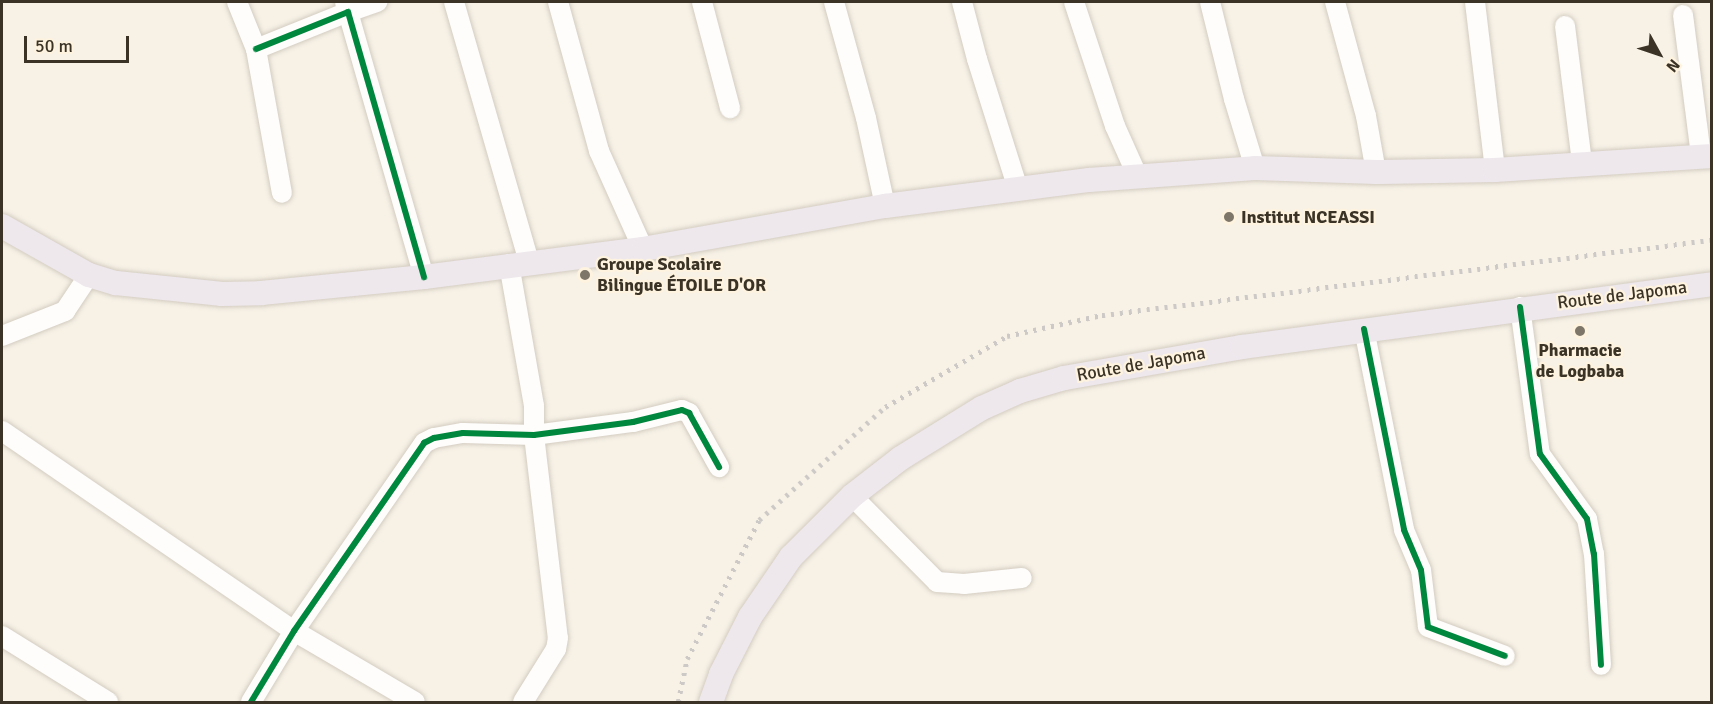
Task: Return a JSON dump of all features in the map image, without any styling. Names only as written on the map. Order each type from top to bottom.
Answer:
[{"type":"main road","points":[[2,226],[89,275],[116,283],[222,294],[261,293],[424,277],[519,263],[643,249],[885,206],[1137,175],[1255,168],[1376,172],[1495,170],[1706,156]]},
{"type":"main road","name":"Route de Japoma","points":[[711,702],[721,674],[750,617],[791,556],[852,496],[901,458],[982,408],[1020,391],[1064,378],[1130,365],[1520,307],[1712,284]]},
{"type":"street","points":[[237,2],[256,49],[282,193]]},
{"type":"street","points":[[256,49],[347,7],[377,2]]},
{"type":"street","points":[[454,2],[519,263],[534,435],[558,638],[556,649],[523,702]]},
{"type":"street","points":[[558,2],[599,151],[643,249]]},
{"type":"street","points":[[702,2],[730,108]]},
{"type":"street","points":[[834,2],[866,118],[885,206]]},
{"type":"street","points":[[962,2],[977,59],[1018,189]]},
{"type":"street","points":[[1074,2],[1115,126],[1137,175]]},
{"type":"street","points":[[1210,2],[1255,168]]},
{"type":"street","points":[[1335,2],[1366,116],[1376,172]]},
{"type":"street","points":[[1475,2],[1495,170]]},
{"type":"street","points":[[347,7],[424,277]]},
{"type":"street","points":[[1683,15],[1706,156]]},
{"type":"street","points":[[1565,26],[1582,163]]},
{"type":"street","points":[[2,336],[65,311],[89,275]]},
{"type":"street","points":[[1520,307],[1540,454],[1587,519],[1594,554],[1601,665]]},
{"type":"street","points":[[1364,329],[1404,530],[1421,570],[1428,627],[1505,656]]},
{"type":"street","points":[[252,702],[294,631],[424,443],[434,438],[463,434],[534,435],[633,422],[682,410],[689,413],[720,467]]},
{"type":"street","points":[[2,431],[294,631],[416,702]]},
{"type":"street","points":[[852,496],[937,582],[964,584],[1022,578]]},
{"type":"street","points":[[2,636],[108,702]]},
{"type":"railway","points":[[678,702],[687,659],[759,520],[885,407],[1007,336],[1102,315],[1712,240]]},
{"type":"cycle path","points":[[256,49],[348,12],[424,277]]},
{"type":"cycle path","points":[[1520,307],[1540,454],[1587,519],[1594,554],[1601,665]]},
{"type":"cycle path","points":[[1364,329],[1404,530],[1421,570],[1428,627],[1505,656]]},
{"type":"cycle path","points":[[251,702],[294,631],[424,443],[434,438],[463,433],[534,435],[633,422],[682,410],[689,413],[719,467]]},
{"type":"place","name":"Institut NCEASSI","points":[[1229,217]]},
{"type":"place","name":"Groupe Scolaire Bilingue ÉTOILE D'OR","points":[[585,275]]},
{"type":"place","name":"Pharmacie de Logbaba","points":[[1580,331]]}]
